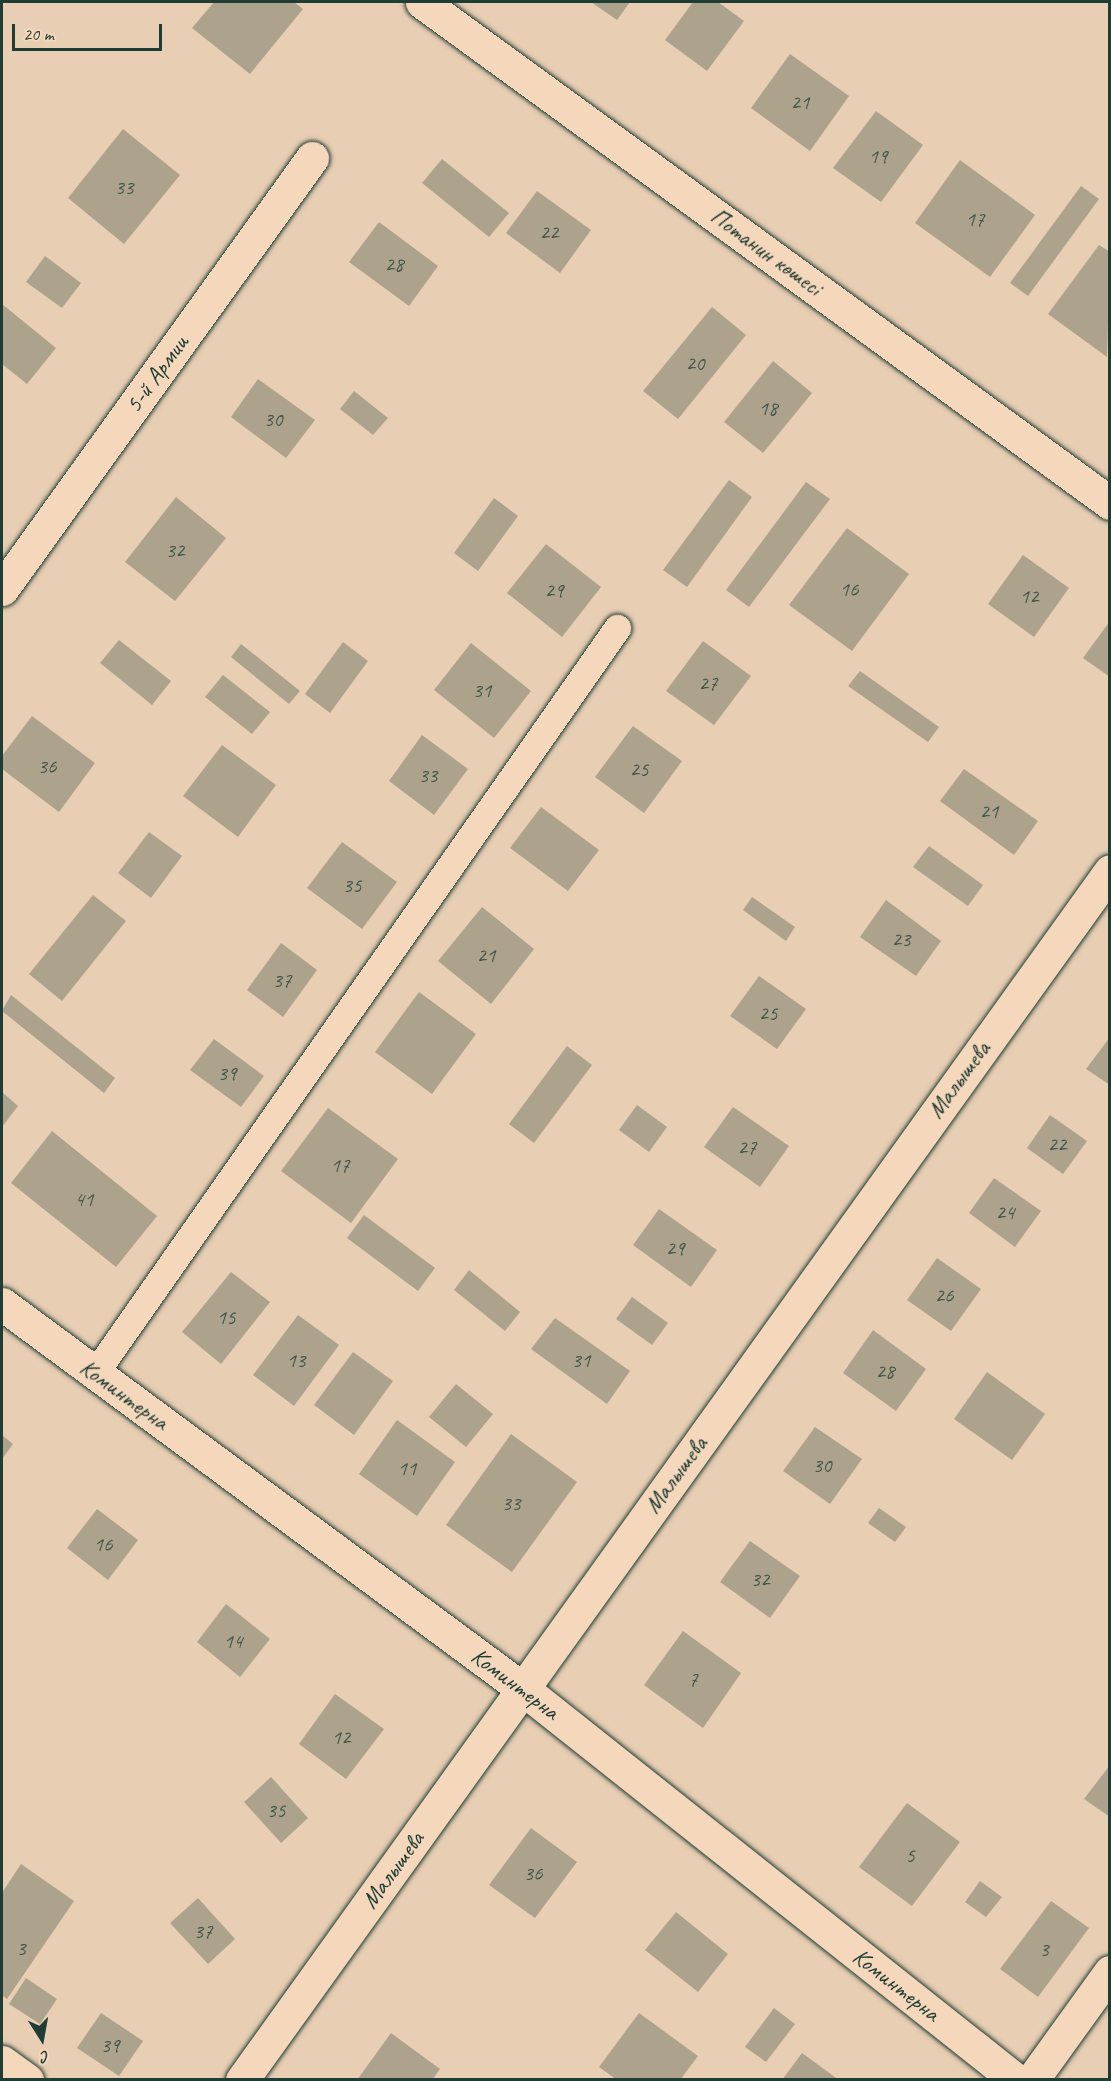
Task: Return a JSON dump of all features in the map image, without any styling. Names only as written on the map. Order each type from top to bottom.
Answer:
[{"type":"street","name":"Потанин көшесі","points":[[422,2],[1110,503]]},
{"type":"street","name":"5-й Армии","points":[[2,589],[312,158]]},
{"type":"street","name":"Малышева","points":[[242,2079],[1107,875]]},
{"type":"street","name":"Коминтерна","points":[[2,1304],[523,1689],[1016,2079]]},
{"type":"street","points":[[1032,2079],[1110,1972]]},
{"type":"street","points":[[2,2062],[27,2079]]},
{"type":"lane","points":[[95,1373],[617,628]]},
{"type":"building","points":[[214,2],[294,2],[303,9],[250,74],[192,28]]},
{"type":"building","points":[[591,2],[630,2],[617,20]]},
{"type":"building","points":[[693,2],[718,2],[744,21],[707,71],[665,40]]},
{"type":"building","points":[[790,54],[849,96],[810,151],[751,108]]},
{"type":"building","points":[[876,111],[923,145],[881,202],[833,168]]},
{"type":"building","points":[[123,129],[180,175],[124,244],[68,198]]},
{"type":"building","points":[[442,159],[509,213],[489,237],[422,183]]},
{"type":"building","points":[[960,160],[1035,215],[990,277],[915,223]]},
{"type":"building","points":[[1081,186],[1099,199],[1028,296],[1010,283]]},
{"type":"building","points":[[537,191],[591,230],[560,273],[506,233]]},
{"type":"building","points":[[379,222],[438,266],[409,306],[349,262]]},
{"type":"building","points":[[1099,245],[1110,252],[1107,357],[1048,314]]},
{"type":"building","points":[[45,256],[81,283],[62,308],[26,282]]},
{"type":"building","points":[[2,304],[56,348],[27,384],[2,364]]},
{"type":"building","points":[[712,307],[746,335],[678,419],[643,391]]},
{"type":"building","points":[[773,361],[812,393],[763,453],[724,422]]},
{"type":"building","points":[[258,379],[315,420],[286,458],[231,417]]},
{"type":"building","points":[[354,391],[388,418],[373,435],[340,409]]},
{"type":"building","points":[[729,480],[752,497],[687,587],[663,570]]},
{"type":"building","points":[[806,482],[830,499],[749,607],[726,590]]},
{"type":"building","points":[[176,497],[226,538],[175,601],[125,562]]},
{"type":"building","points":[[494,498],[518,516],[478,571],[454,553]]},
{"type":"building","points":[[847,528],[909,574],[852,651],[789,605]]},
{"type":"building","points":[[546,544],[601,587],[562,637],[507,593]]},
{"type":"building","points":[[1023,555],[1069,588],[1034,637],[988,604]]},
{"type":"building","points":[[1110,621],[1110,677],[1083,658]]},
{"type":"building","points":[[119,640],[171,681],[152,705],[100,663]]},
{"type":"building","points":[[703,641],[751,676],[714,725],[666,691]]},
{"type":"building","points":[[343,642],[368,661],[330,713],[305,694]]},
{"type":"building","points":[[471,643],[531,691],[494,738],[434,690]]},
{"type":"building","points":[[241,644],[300,691],[289,704],[231,657]]},
{"type":"building","points":[[860,671],[939,727],[928,742],[848,686]]},
{"type":"building","points":[[223,675],[270,712],[252,734],[205,697]]},
{"type":"building","points":[[32,716],[95,763],[59,812],[2,769],[2,756]]},
{"type":"building","points":[[633,726],[682,761],[644,813],[595,777]]},
{"type":"building","points":[[422,735],[468,769],[434,815],[389,781]]},
{"type":"building","points":[[222,745],[276,785],[238,837],[183,796]]},
{"type":"building","points":[[964,769],[1038,821],[1014,855],[940,801]]},
{"type":"building","points":[[541,807],[599,850],[568,891],[510,848]]},
{"type":"building","points":[[149,832],[182,856],[151,898],[118,873]]},
{"type":"building","points":[[342,842],[397,882],[362,929],[307,888]]},
{"type":"building","points":[[929,846],[983,885],[968,906],[913,867]]},
{"type":"building","points":[[93,895],[126,921],[62,1001],[29,974]]},
{"type":"building","points":[[752,897],[795,927],[786,941],[743,910]]},
{"type":"building","points":[[886,900],[941,941],[916,976],[860,937]]},
{"type":"building","points":[[482,907],[534,949],[491,1004],[438,961]]},
{"type":"building","points":[[281,943],[317,970],[283,1017],[247,990]]},
{"type":"building","points":[[759,976],[806,1009],[777,1049],[730,1016]]},
{"type":"building","points":[[419,992],[476,1034],[432,1094],[375,1052]]},
{"type":"building","points":[[11,995],[115,1078],[104,1093],[2,1011]]},
{"type":"building","points":[[1110,1037],[1110,1085],[1086,1069]]},
{"type":"building","points":[[214,1039],[264,1076],[241,1107],[190,1070]]},
{"type":"building","points":[[567,1046],[592,1065],[534,1143],[509,1124]]},
{"type":"building","points":[[2,1092],[18,1106],[2,1127]]},
{"type":"building","points":[[637,1105],[667,1127],[649,1152],[619,1130]]},
{"type":"building","points":[[733,1107],[789,1146],[760,1187],[704,1147]]},
{"type":"building","points":[[328,1108],[398,1159],[351,1223],[281,1171]]},
{"type":"building","points":[[1050,1115],[1087,1141],[1063,1174],[1027,1148]]},
{"type":"building","points":[[52,1131],[157,1216],[116,1267],[11,1183]]},
{"type":"building","points":[[994,1178],[1041,1211],[1015,1247],[969,1213]]},
{"type":"building","points":[[659,1209],[717,1250],[691,1287],[633,1245]]},
{"type":"building","points":[[364,1215],[435,1268],[418,1291],[347,1238]]},
{"type":"building","points":[[937,1258],[981,1289],[951,1331],[907,1300]]},
{"type":"building","points":[[469,1270],[520,1312],[505,1331],[454,1290]]},
{"type":"building","points":[[231,1272],[270,1302],[221,1364],[182,1332]]},
{"type":"building","points":[[632,1297],[668,1323],[652,1345],[616,1319]]},
{"type":"building","points":[[298,1315],[339,1345],[294,1406],[253,1375]]},
{"type":"building","points":[[555,1318],[630,1371],[607,1404],[531,1349]]},
{"type":"building","points":[[873,1330],[926,1369],[896,1411],[843,1373]]},
{"type":"building","points":[[353,1352],[393,1381],[354,1435],[314,1405]]},
{"type":"building","points":[[987,1372],[1045,1414],[1012,1460],[954,1419]]},
{"type":"building","points":[[456,1384],[493,1414],[466,1447],[429,1417]]},
{"type":"building","points":[[397,1420],[455,1462],[417,1516],[359,1474]]},
{"type":"building","points":[[815,1427],[862,1459],[830,1504],[783,1471]]},
{"type":"building","points":[[511,1434],[577,1482],[512,1572],[446,1525]]},
{"type":"building","points":[[2,1435],[13,1444],[2,1459]]},
{"type":"building","points":[[879,1508],[906,1527],[895,1542],[868,1523]]},
{"type":"building","points":[[97,1509],[138,1540],[108,1580],[67,1548]]},
{"type":"building","points":[[750,1541],[800,1576],[770,1618],[720,1582]]},
{"type":"building","points":[[226,1604],[270,1639],[240,1677],[197,1642]]},
{"type":"building","points":[[683,1631],[741,1673],[703,1728],[644,1685]]},
{"type":"building","points":[[335,1694],[384,1729],[346,1779],[299,1744]]},
{"type":"building","points":[[1110,1765],[1110,1817],[1084,1799]]},
{"type":"building","points":[[271,1777],[308,1818],[281,1843],[244,1802]]},
{"type":"building","points":[[907,1803],[960,1842],[912,1906],[859,1867]]},
{"type":"building","points":[[531,1828],[577,1862],[535,1918],[489,1885]]},
{"type":"building","points":[[21,1864],[74,1901],[7,1999],[2,1995],[2,1893]]},
{"type":"building","points":[[980,1881],[1002,1897],[986,1917],[965,1902]]},
{"type":"building","points":[[198,1898],[235,1939],[208,1964],[170,1923]]},
{"type":"building","points":[[1051,1901],[1089,1928],[1038,1997],[1000,1969]]},
{"type":"building","points":[[676,1912],[728,1954],[698,1992],[645,1950]]},
{"type":"building","points":[[26,1978],[57,1999],[40,2024],[9,2004]]},
{"type":"building","points":[[774,2008],[795,2024],[766,2062],[745,2047]]},
{"type":"building","points":[[101,2013],[143,2041],[119,2076],[77,2048]]},
{"type":"building","points":[[639,2013],[698,2056],[680,2080],[617,2080],[599,2067]]},
{"type":"building","points":[[391,2033],[440,2069],[432,2080],[357,2080]]},
{"type":"building","points":[[802,2053],[839,2080],[782,2080]]}]
